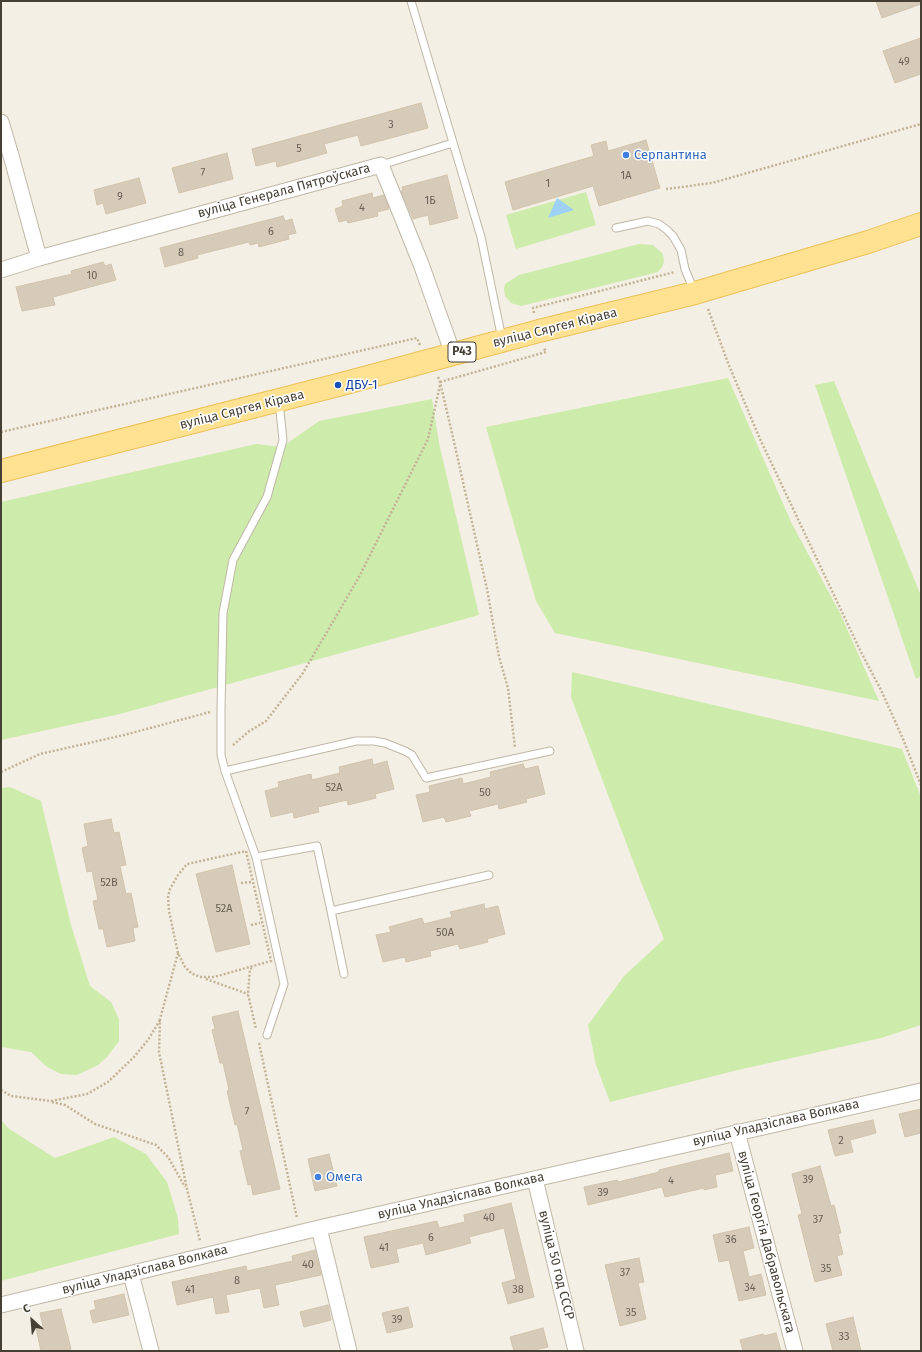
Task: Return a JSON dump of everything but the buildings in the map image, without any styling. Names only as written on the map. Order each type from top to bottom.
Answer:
[{"type":"main road","name":"вуліца Сяргея Кірава","points":[[1,471],[429,362],[502,341],[695,293],[868,242],[921,224]]},
{"type":"street","points":[[1,122],[7,160],[39,258]]},
{"type":"street","name":"вуліца Генерала Пятроўскага","points":[[1,270],[39,258],[381,165],[421,264],[453,354]]},
{"type":"street","name":"вуліца Уладзіслава Волкава","points":[[1,1305],[300,1232],[921,1090]]},
{"type":"street","name":"вуліца Георгія Дабравольскага","points":[[737,1132],[795,1351]]},
{"type":"street","name":"вуліца 50 год СССР","points":[[535,1179],[576,1351]]},
{"type":"street","points":[[319,1228],[349,1351]]},
{"type":"street","points":[[131,1274],[151,1351]]},
{"type":"lane","points":[[412,1],[481,237],[502,341]]},
{"type":"lane","points":[[381,165],[453,143]]},
{"type":"lane","points":[[616,228],[648,221],[659,224],[667,230],[673,236],[681,250],[685,269],[695,293]]},
{"type":"lane","points":[[267,1035],[284,984],[256,857],[225,771],[221,755],[220,710],[223,613],[233,560],[267,497],[283,440],[279,400]]},
{"type":"lane","points":[[225,771],[356,741],[385,743],[412,755],[426,778],[550,751]]},
{"type":"lane","points":[[256,857],[317,846],[344,974]]},
{"type":"lane","points":[[331,911],[489,875]]},
{"type":"path","points":[[666,190],[712,183],[921,124]]},
{"type":"path","points":[[533,308],[685,269]]},
{"type":"path","points":[[695,293],[708,309],[728,363],[760,438],[881,690],[903,739],[921,785]]},
{"type":"path","points":[[1,432],[417,338]]},
{"type":"path","points":[[440,382],[546,352]]},
{"type":"path","points":[[221,755],[248,732],[266,721],[304,673],[359,577],[428,439],[440,382]]},
{"type":"path","points":[[440,382],[487,589],[499,657],[508,688],[516,758]]},
{"type":"path","points":[[1,772],[40,754],[124,735],[220,710]]},
{"type":"path","points":[[246,852],[187,864],[178,875],[170,889],[168,897],[169,911],[178,952],[185,967],[191,973],[200,977],[248,994]]},
{"type":"path","points":[[241,884],[253,881]]},
{"type":"path","points":[[251,925],[262,922]]},
{"type":"path","points":[[178,952],[160,1019],[159,1052],[186,1189],[204,1256]]},
{"type":"path","points":[[200,977],[214,977],[271,962]]},
{"type":"path","points":[[254,966],[250,969],[248,994],[257,1032]]},
{"type":"path","points":[[45,1101],[66,1099],[87,1094],[108,1082],[134,1057],[148,1040],[160,1019]]},
{"type":"path","points":[[258,1040],[300,1232]]},
{"type":"path","points":[[1,1090],[11,1096],[66,1105],[95,1124],[156,1145],[168,1158],[186,1189]]},
{"type":"green space","points":[[586,192],[596,225],[516,249],[506,215]]},
{"type":"green space","points":[[639,244],[653,245],[663,254],[664,262],[658,272],[521,306],[511,303],[505,296],[505,284],[519,275]]},
{"type":"green space","points":[[728,378],[792,524],[840,613],[879,701],[555,633],[536,601],[486,427]]},
{"type":"green space","points":[[834,381],[921,596],[921,676],[916,679],[815,385]]},
{"type":"green space","points":[[432,399],[439,443],[479,615],[120,714],[1,740],[1,502],[256,444],[282,447],[319,421]]},
{"type":"green space","points":[[572,672],[902,749],[921,797],[921,1025],[881,1038],[738,1070],[610,1102],[596,1065],[588,1025],[624,976],[664,939],[571,697]]},
{"type":"green space","points":[[10,787],[41,801],[71,925],[90,986],[111,1002],[119,1019],[119,1041],[107,1057],[98,1065],[77,1075],[61,1074],[47,1067],[31,1052],[1,1047],[1,788]]},
{"type":"green space","points":[[1,1120],[8,1128],[55,1158],[114,1137],[146,1154],[167,1182],[178,1218],[179,1234],[1,1281]]},
{"type":"water","points":[[557,198],[574,210],[548,218]]},
{"type":"place","name":"Серпантина","points":[[626,155]]},
{"type":"place","name":"ДБУ-1","points":[[338,385]]},
{"type":"place","name":"Омега","points":[[318,1177]]}]
